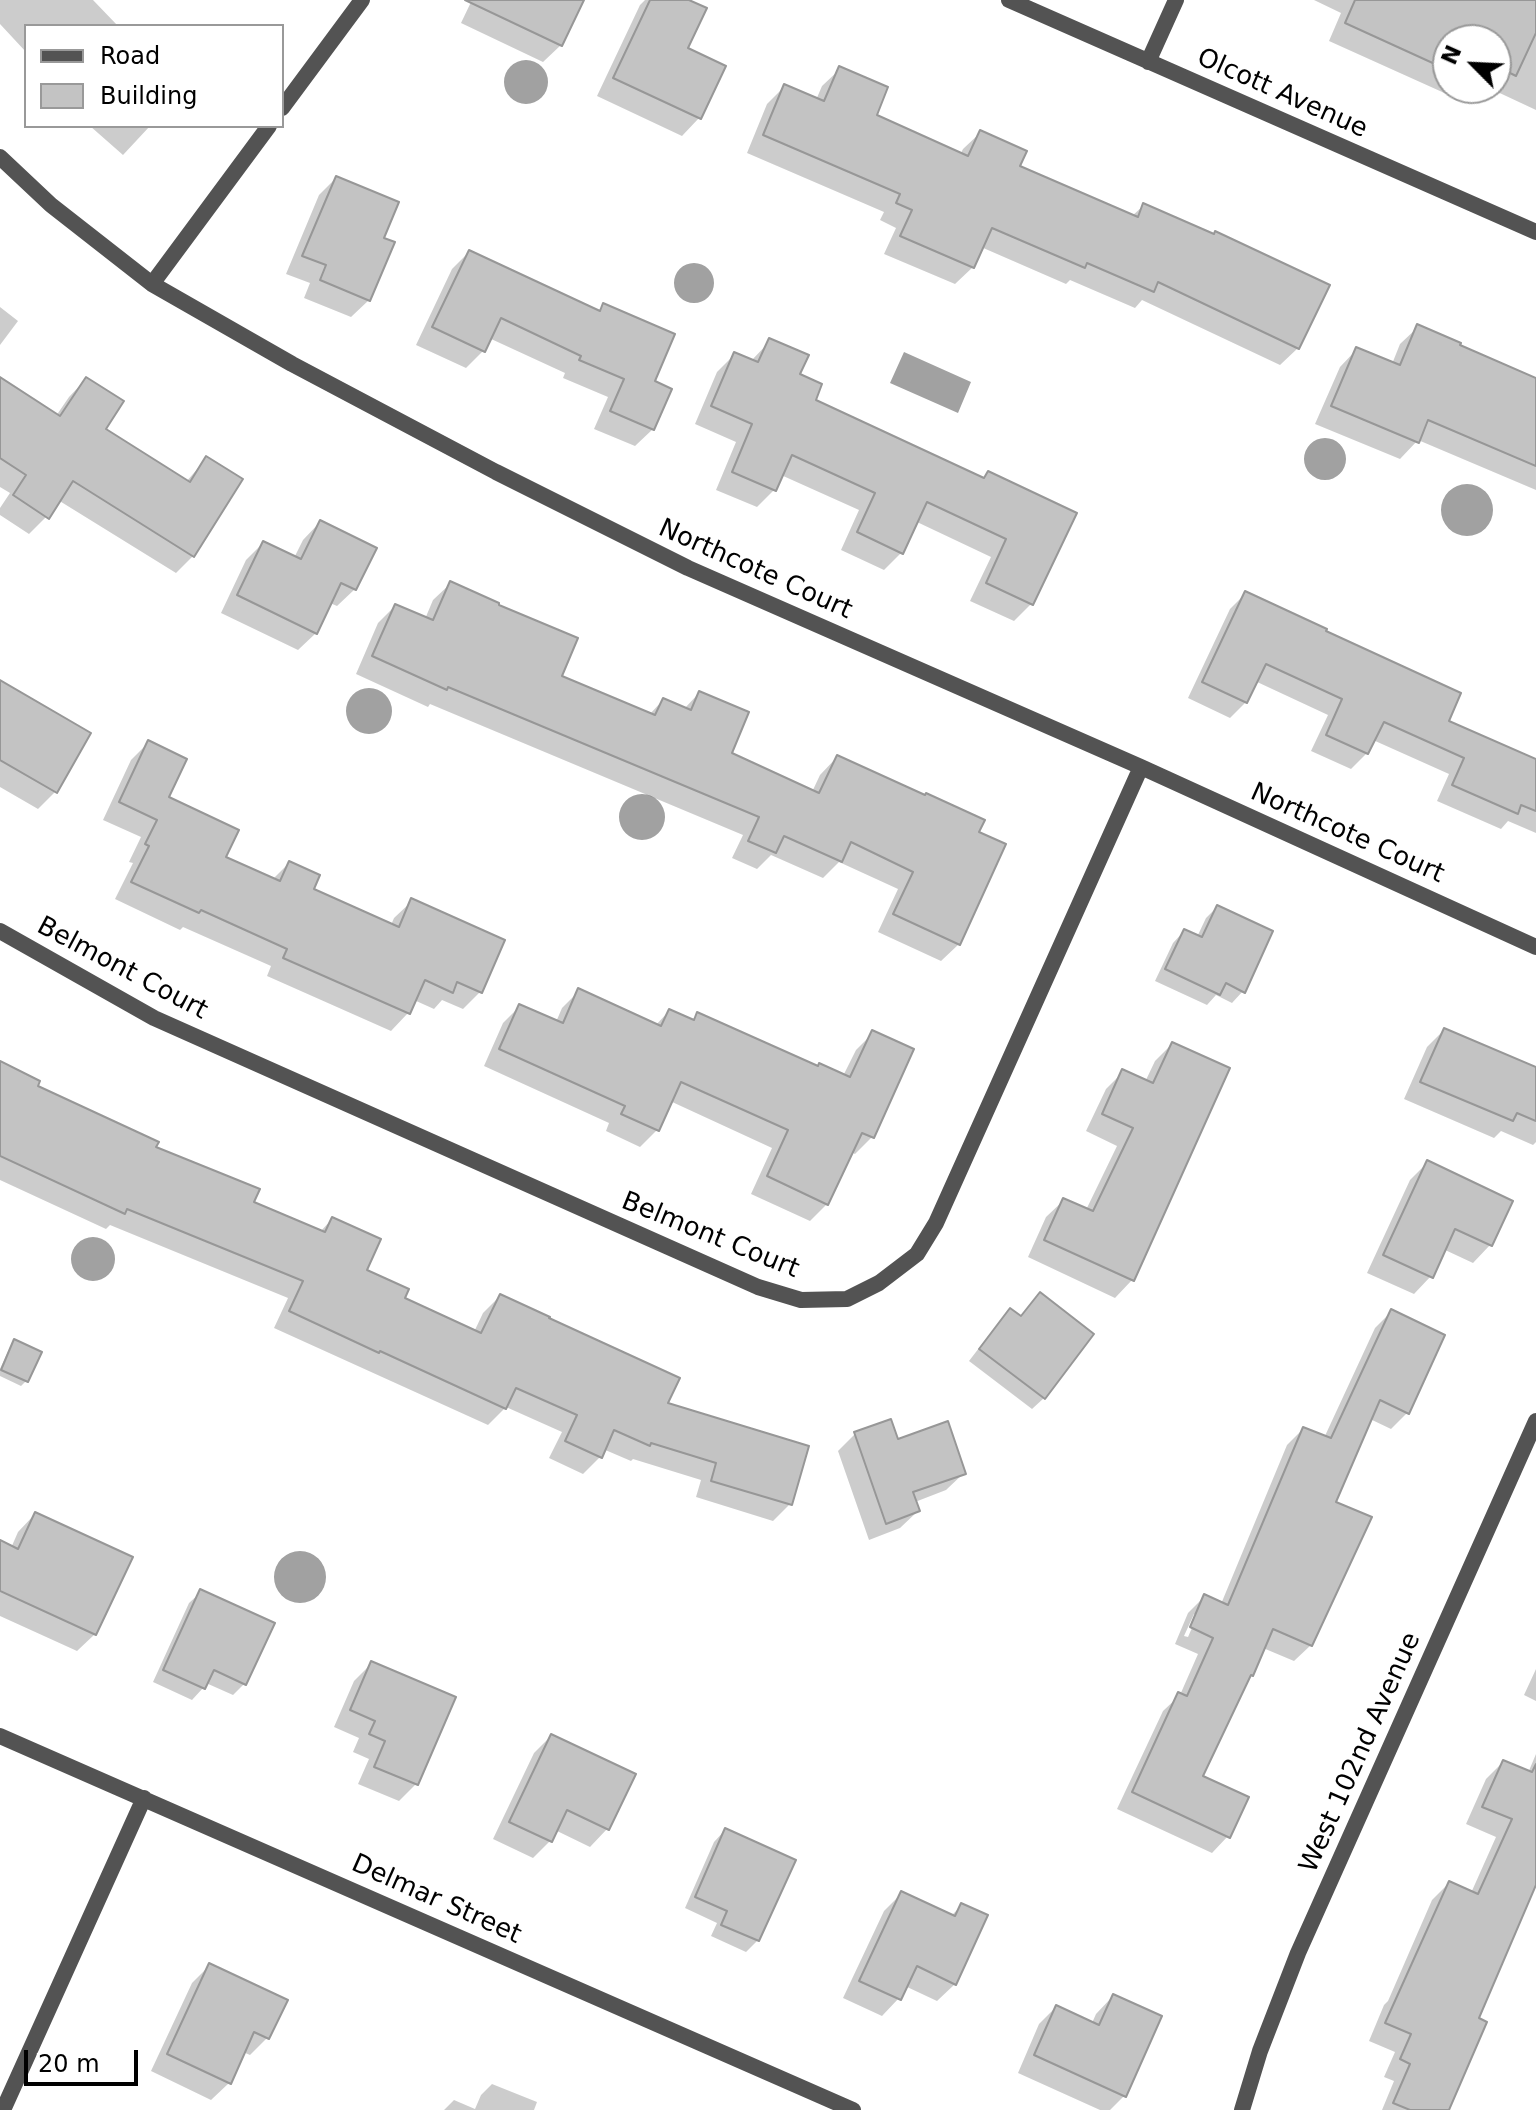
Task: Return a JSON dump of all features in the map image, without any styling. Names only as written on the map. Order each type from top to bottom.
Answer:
[{"type":"street","points":[[284,105],[362,0]]},
{"type":"street","name":"Olcott Avenue","points":[[1009,0],[1536,232]]},
{"type":"street","points":[[1148,62],[1176,0]]},
{"type":"street","points":[[152,284],[268,128]]},
{"type":"street","name":"Northcote Court","points":[[0,157],[51,205],[152,284],[306,371],[496,472],[688,568],[1141,767],[1536,947]]},
{"type":"street","name":"Belmont Court","points":[[0,931],[154,1018],[758,1287],[801,1300],[847,1299],[879,1283],[917,1254],[936,1223],[1141,767]]},
{"type":"street","name":"West 102nd Avenue","points":[[1242,2110],[1260,2051],[1298,1953],[1536,1421]]},
{"type":"street","name":"Delmar Street","points":[[0,1736],[853,2110]]},
{"type":"street","points":[[3,2110],[144,1798]]},
{"type":"shaded area","points":[[526,60],[541,67],[548,82],[541,97],[526,104],[511,97],[504,82],[511,67]]},
{"type":"shaded area","points":[[694,263],[708,269],[714,283],[708,297],[694,303],[680,297],[674,283],[680,269]]},
{"type":"shaded area","points":[[904,352],[971,382],[958,413],[890,383]]},
{"type":"shaded area","points":[[1325,438],[1340,444],[1346,459],[1340,474],[1325,480],[1310,474],[1304,459],[1310,444]]},
{"type":"shaded area","points":[[1467,484],[1486,491],[1493,510],[1486,529],[1467,536],[1448,529],[1441,510],[1448,491]]},
{"type":"shaded area","points":[[369,688],[385,695],[392,711],[385,727],[369,734],[353,727],[346,711],[353,695]]},
{"type":"shaded area","points":[[642,794],[658,801],[665,817],[658,833],[642,840],[626,833],[619,817],[626,801]]},
{"type":"shaded area","points":[[93,1237],[108,1244],[115,1259],[108,1274],[93,1281],[78,1274],[71,1259],[78,1244]]},
{"type":"shaded area","points":[[300,1551],[318,1559],[326,1577],[318,1595],[300,1603],[282,1595],[274,1577],[282,1559]]},
{"type":"building","points":[[465,0],[584,0],[562,46]]},
{"type":"building","points":[[650,0],[689,0],[707,8],[688,48],[726,66],[701,119],[613,78]]},
{"type":"building","points":[[1355,0],[1536,0],[1536,33],[1516,76],[1512,74],[1512,24],[1432,24],[1432,63],[1345,23]]},
{"type":"building","points":[[839,66],[888,87],[877,115],[968,156],[980,130],[1027,151],[1020,166],[1138,217],[1143,203],[1214,234],[1215,231],[1330,285],[1299,349],[1158,282],[1154,292],[1087,263],[1085,268],[992,228],[974,268],[900,236],[912,210],[896,203],[900,194],[763,135],[784,84],[824,101]]},
{"type":"building","points":[[336,176],[399,202],[384,238],[395,242],[370,301],[320,280],[326,265],[302,256]]},
{"type":"building","points":[[469,250],[600,311],[603,303],[675,334],[655,381],[672,389],[654,430],[610,411],[624,379],[579,360],[581,356],[501,318],[485,352],[432,327]]},
{"type":"building","points":[[1417,324],[1536,378],[1536,466],[1428,420],[1419,443],[1331,406],[1356,347],[1400,365]]},
{"type":"building","points":[[769,338],[809,355],[800,374],[822,384],[816,400],[984,478],[988,471],[1077,513],[1033,605],[986,583],[1006,539],[927,502],[903,554],[857,532],[875,493],[792,455],[776,491],[732,472],[752,424],[711,406],[734,352],[758,362]]},
{"type":"building","points":[[0,377],[60,416],[86,377],[124,401],[106,429],[190,482],[206,456],[243,479],[194,557],[73,481],[49,519],[13,495],[26,475],[0,458]]},
{"type":"building","points":[[320,520],[377,548],[356,590],[341,583],[317,634],[237,595],[263,541],[301,559]]},
{"type":"building","points":[[450,581],[578,638],[562,676],[655,715],[663,698],[691,710],[699,691],[749,712],[732,753],[819,793],[837,755],[985,820],[979,832],[1006,844],[960,945],[893,914],[913,872],[851,842],[842,862],[784,836],[776,853],[748,841],[759,817],[448,687],[447,690],[372,656],[395,604],[433,620]]},
{"type":"building","points":[[1245,591],[1461,693],[1449,721],[1536,759],[1536,811],[1521,805],[1518,814],[1452,785],[1464,758],[1384,722],[1368,754],[1326,735],[1342,699],[1266,664],[1247,703],[1202,682]]},
{"type":"building","points":[[0,680],[91,733],[57,793],[0,760]]},
{"type":"building","points":[[148,740],[187,759],[169,797],[239,830],[226,857],[280,881],[289,861],[320,875],[314,889],[399,927],[411,898],[505,940],[482,993],[457,982],[453,993],[425,980],[410,1014],[283,958],[287,949],[131,882],[149,846],[145,844],[157,820],[119,802]]},
{"type":"building","points":[[1217,905],[1273,931],[1245,993],[1226,983],[1220,995],[1165,969],[1184,929],[1202,937]]},
{"type":"building","points":[[578,988],[661,1026],[669,1009],[694,1020],[697,1012],[850,1077],[872,1030],[914,1049],[874,1138],[862,1133],[828,1205],[767,1176],[788,1130],[681,1082],[659,1131],[621,1114],[625,1106],[499,1049],[519,1004],[563,1023]]},
{"type":"building","points":[[1444,1028],[1536,1067],[1536,1121],[1517,1113],[1513,1121],[1420,1082]]},
{"type":"building","points":[[1172,1042],[1230,1068],[1134,1281],[1044,1240],[1063,1198],[1093,1211],[1133,1128],[1102,1114],[1122,1069],[1153,1083]]},
{"type":"building","points":[[0,1061],[40,1081],[38,1086],[159,1142],[156,1147],[260,1189],[254,1202],[325,1232],[332,1217],[381,1239],[367,1270],[409,1289],[405,1298],[481,1333],[500,1294],[680,1378],[668,1403],[809,1446],[792,1505],[711,1481],[716,1463],[651,1443],[650,1446],[614,1430],[602,1458],[565,1441],[577,1415],[516,1388],[506,1409],[379,1353],[289,1311],[303,1281],[127,1209],[125,1214],[0,1156]]},
{"type":"building","points":[[1427,1160],[1513,1201],[1492,1246],[1455,1229],[1433,1278],[1383,1255]]},
{"type":"building","points":[[1040,1292],[1094,1334],[1045,1399],[979,1349],[1010,1308],[1021,1316]]},
{"type":"building","points":[[1391,1309],[1445,1335],[1409,1414],[1380,1400],[1336,1502],[1372,1517],[1312,1646],[1273,1629],[1203,1776],[1249,1797],[1230,1838],[1132,1792],[1178,1692],[1187,1696],[1213,1638],[1190,1627],[1204,1594],[1228,1605],[1303,1427],[1331,1438]]},
{"type":"building","points":[[14,1339],[42,1352],[28,1382],[1,1370]]},
{"type":"building","points":[[891,1419],[898,1439],[948,1421],[966,1474],[913,1492],[920,1511],[886,1524],[854,1432]]},
{"type":"building","points":[[35,1512],[133,1557],[96,1635],[0,1591],[0,1540],[18,1549]]},
{"type":"building","points":[[200,1589],[275,1623],[246,1685],[214,1670],[205,1689],[163,1670]]},
{"type":"building","points":[[371,1661],[456,1697],[418,1785],[374,1767],[385,1741],[369,1734],[375,1721],[350,1710]]},
{"type":"building","points":[[551,1734],[636,1774],[609,1830],[567,1810],[552,1842],[509,1822]]},
{"type":"building","points":[[1503,1760],[1532,1772],[1536,1764],[1536,1885],[1479,2018],[1487,2022],[1449,2110],[1410,2110],[1393,2103],[1410,2064],[1400,2059],[1411,2034],[1385,2023],[1449,1881],[1478,1894],[1512,1819],[1482,1807]]},
{"type":"building","points":[[725,1828],[796,1860],[759,1941],[721,1925],[727,1911],[695,1897]]},
{"type":"building","points":[[901,1891],[955,1916],[961,1903],[988,1915],[956,1985],[917,1966],[901,2000],[859,1981]]},
{"type":"building","points":[[209,1963],[288,2000],[269,2039],[254,2032],[231,2084],[167,2054]]},
{"type":"building","points":[[1113,1994],[1162,2016],[1126,2097],[1034,2055],[1056,2005],[1099,2025]]}]
